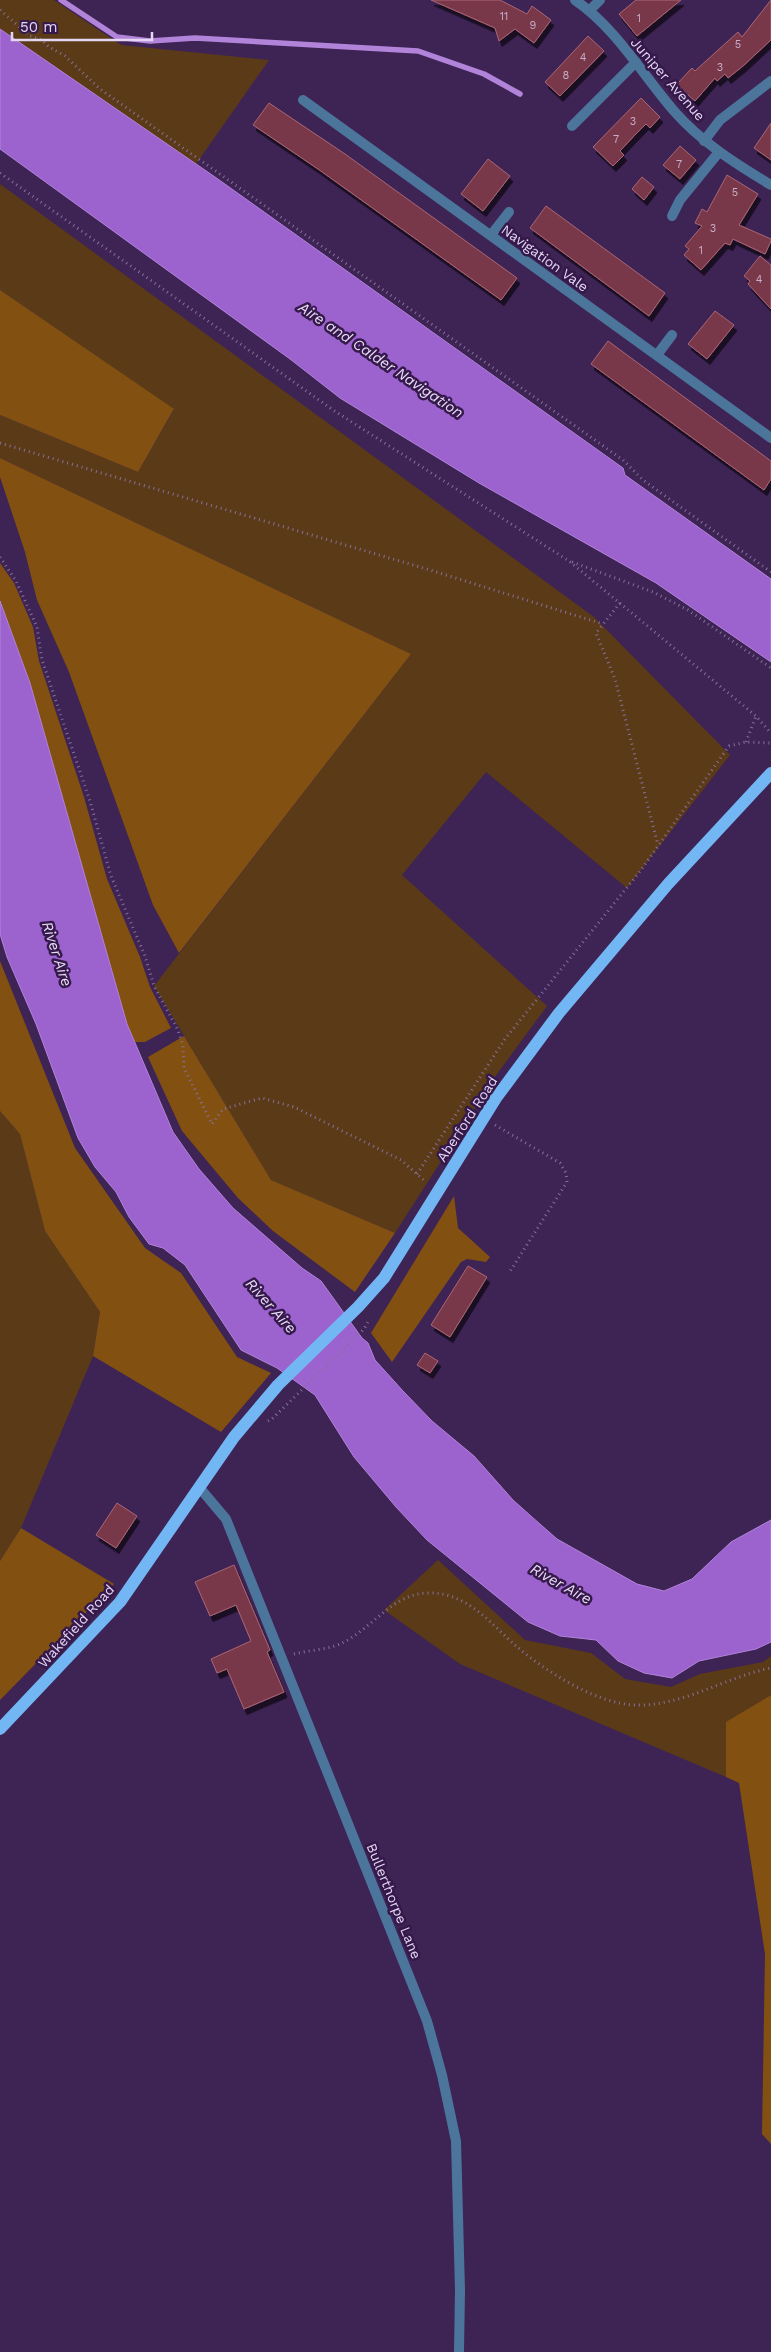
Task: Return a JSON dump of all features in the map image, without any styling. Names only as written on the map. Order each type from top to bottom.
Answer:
[{"type":"main road","name":"Aberford Road","points":[[199,1487],[234,1437],[278,1385],[384,1278],[496,1098],[559,1012],[668,884],[771,773]]},
{"type":"main road","name":"Wakefield Road","points":[[0,1729],[120,1602],[199,1487]]},
{"type":"street","name":"Juniper Avenue","points":[[575,0],[590,10],[636,62],[674,112],[704,141],[771,185]]},
{"type":"street","points":[[590,10],[600,0]]},
{"type":"street","points":[[572,126],[636,62]]},
{"type":"street","points":[[704,141],[720,120],[771,81]]},
{"type":"street","name":"Navigation Vale","points":[[303,100],[771,438]]},
{"type":"street","points":[[672,216],[680,200],[720,152]]},
{"type":"street","points":[[491,235],[509,212]]},
{"type":"street","points":[[657,355],[672,335]]},
{"type":"street","name":"Bullerthorpe Lane","points":[[199,1487],[226,1519],[427,2021],[442,2075],[456,2141],[460,2290],[458,2352]]},
{"type":"path","points":[[0,10],[30,36],[42,40],[48,47],[65,56],[100,89],[622,460],[643,480],[771,572]]},
{"type":"path","points":[[0,173],[333,410],[569,561],[756,716],[771,733]]},
{"type":"path","points":[[0,443],[430,570],[603,624]]},
{"type":"path","points":[[0,557],[16,581],[37,626],[42,660],[90,801],[111,876],[145,956],[154,986],[178,1030],[183,1046],[184,1068],[212,1124],[223,1110],[262,1098],[294,1107],[401,1160],[418,1174],[504,1039],[574,955],[658,845],[729,746],[746,742],[771,743]]},
{"type":"path","points":[[569,561],[653,592],[688,610],[771,668]]},
{"type":"path","points":[[620,603],[596,633],[616,679],[658,845]]},
{"type":"path","points":[[746,742],[756,716]]},
{"type":"path","points":[[484,1119],[560,1163],[566,1173],[567,1182],[509,1273]]},
{"type":"path","points":[[300,1392],[364,1328]]},
{"type":"path","points":[[282,1658],[341,1644],[404,1597],[428,1592],[443,1593],[481,1612],[517,1647],[546,1668],[606,1700],[636,1706],[668,1703],[747,1672],[771,1668]]},
{"type":"shaded area","points":[[0,0],[54,0],[121,45],[269,60],[196,164],[0,29]]},
{"type":"shaded area","points":[[0,184],[594,617],[730,755],[627,888],[486,772],[402,875],[547,1006],[497,1074],[395,1233],[271,1180],[154,986],[411,654],[0,458],[0,415],[138,472],[174,410],[0,290]]},
{"type":"shaded area","points":[[0,290],[174,409],[138,472],[0,415]]},
{"type":"shaded area","points":[[0,458],[411,654],[179,953],[153,905],[69,672],[37,600],[25,552],[0,477]]},
{"type":"shaded area","points":[[0,563],[14,583],[33,627],[39,661],[84,797],[107,879],[140,957],[150,987],[171,1028],[145,1042],[134,1042],[127,1024],[30,683],[0,601]]},
{"type":"shaded area","points":[[0,961],[75,1148],[145,1248],[181,1273],[237,1357],[271,1373],[221,1432],[93,1356],[100,1312],[45,1231],[20,1134],[0,1111]]},
{"type":"shaded area","points":[[184,1036],[271,1180],[395,1233],[355,1292],[273,1231],[238,1198],[182,1131],[148,1057]]},
{"type":"shaded area","points":[[0,1111],[20,1134],[45,1231],[100,1312],[93,1356],[21,1528],[0,1561]]},
{"type":"shaded area","points":[[454,1196],[458,1228],[490,1257],[486,1262],[467,1259],[461,1262],[392,1362],[371,1333]]},
{"type":"shaded area","points":[[21,1528],[114,1584],[0,1700],[0,1561]]},
{"type":"shaded area","points":[[438,1560],[525,1640],[591,1653],[625,1679],[671,1687],[700,1674],[763,1662],[771,1656],[771,1695],[727,1722],[726,1777],[460,1664],[384,1610]]},
{"type":"shaded area","points":[[771,1695],[771,2144],[762,2134],[765,1954],[739,1783],[726,1777],[726,1722]]},
{"type":"water","name":"Aire and Calder Navigation","points":[[0,29],[215,177],[623,468],[625,475],[771,579],[771,662],[656,583],[479,483],[340,398],[290,359],[0,149]]},
{"type":"water","name":"River Aire","points":[[0,601],[30,683],[127,1024],[173,1132],[199,1169],[233,1208],[302,1268],[321,1281],[362,1338],[368,1343],[375,1360],[403,1391],[432,1421],[474,1456],[513,1500],[557,1539],[637,1584],[664,1591],[692,1579],[731,1542],[771,1520],[771,1642],[756,1649],[699,1661],[672,1678],[644,1673],[618,1661],[596,1640],[560,1636],[528,1622],[427,1540],[354,1457],[315,1395],[277,1368],[241,1350],[185,1265],[163,1248],[149,1244],[129,1217],[116,1192],[95,1167],[78,1138],[36,1024],[7,957],[0,934]]},
{"type":"building","points":[[431,0],[500,0],[527,14],[532,6],[551,20],[534,43],[515,29],[499,41],[495,28]]},
{"type":"building","points":[[636,0],[681,0],[637,36],[619,14]]},
{"type":"building","points":[[771,0],[771,40],[743,66],[728,78],[725,74],[717,81],[715,78],[695,101],[676,85],[692,68],[695,71],[738,32],[742,37]]},
{"type":"building","points":[[588,36],[604,51],[560,96],[545,82]]},
{"type":"building","points":[[641,98],[660,117],[650,128],[646,124],[633,137],[620,151],[624,155],[613,166],[593,147]]},
{"type":"building","points":[[269,103],[345,154],[517,278],[501,300],[318,169],[253,125]]},
{"type":"building","points":[[771,123],[771,160],[754,148]]},
{"type":"building","points":[[680,146],[696,160],[680,179],[663,165]]},
{"type":"building","points":[[488,159],[510,176],[483,211],[461,194]]},
{"type":"building","points":[[727,175],[758,194],[739,225],[771,239],[771,241],[765,254],[733,239],[730,245],[725,243],[701,270],[684,255],[689,249],[685,246],[702,226],[695,223],[702,209],[707,212]]},
{"type":"building","points":[[642,177],[654,187],[644,200],[632,189]]},
{"type":"building","points":[[546,206],[665,293],[649,316],[530,228]]},
{"type":"building","points":[[760,256],[771,265],[771,309],[748,284],[750,281],[744,276]]},
{"type":"building","points":[[715,311],[734,325],[707,359],[688,344]]},
{"type":"building","points":[[608,341],[771,461],[771,479],[764,490],[591,364]]},
{"type":"building","points":[[468,1266],[487,1277],[450,1337],[431,1325]]},
{"type":"building","points":[[425,1353],[438,1361],[430,1373],[417,1365]]},
{"type":"building","points":[[117,1503],[137,1516],[116,1548],[96,1535]]},
{"type":"building","points":[[234,1565],[270,1650],[267,1652],[284,1692],[244,1709],[227,1669],[217,1673],[211,1659],[251,1641],[236,1605],[210,1616],[195,1582]]},
{"type":"waterway","points":[[61,0],[117,37],[150,41],[195,38],[418,51],[484,74],[520,94]]}]
